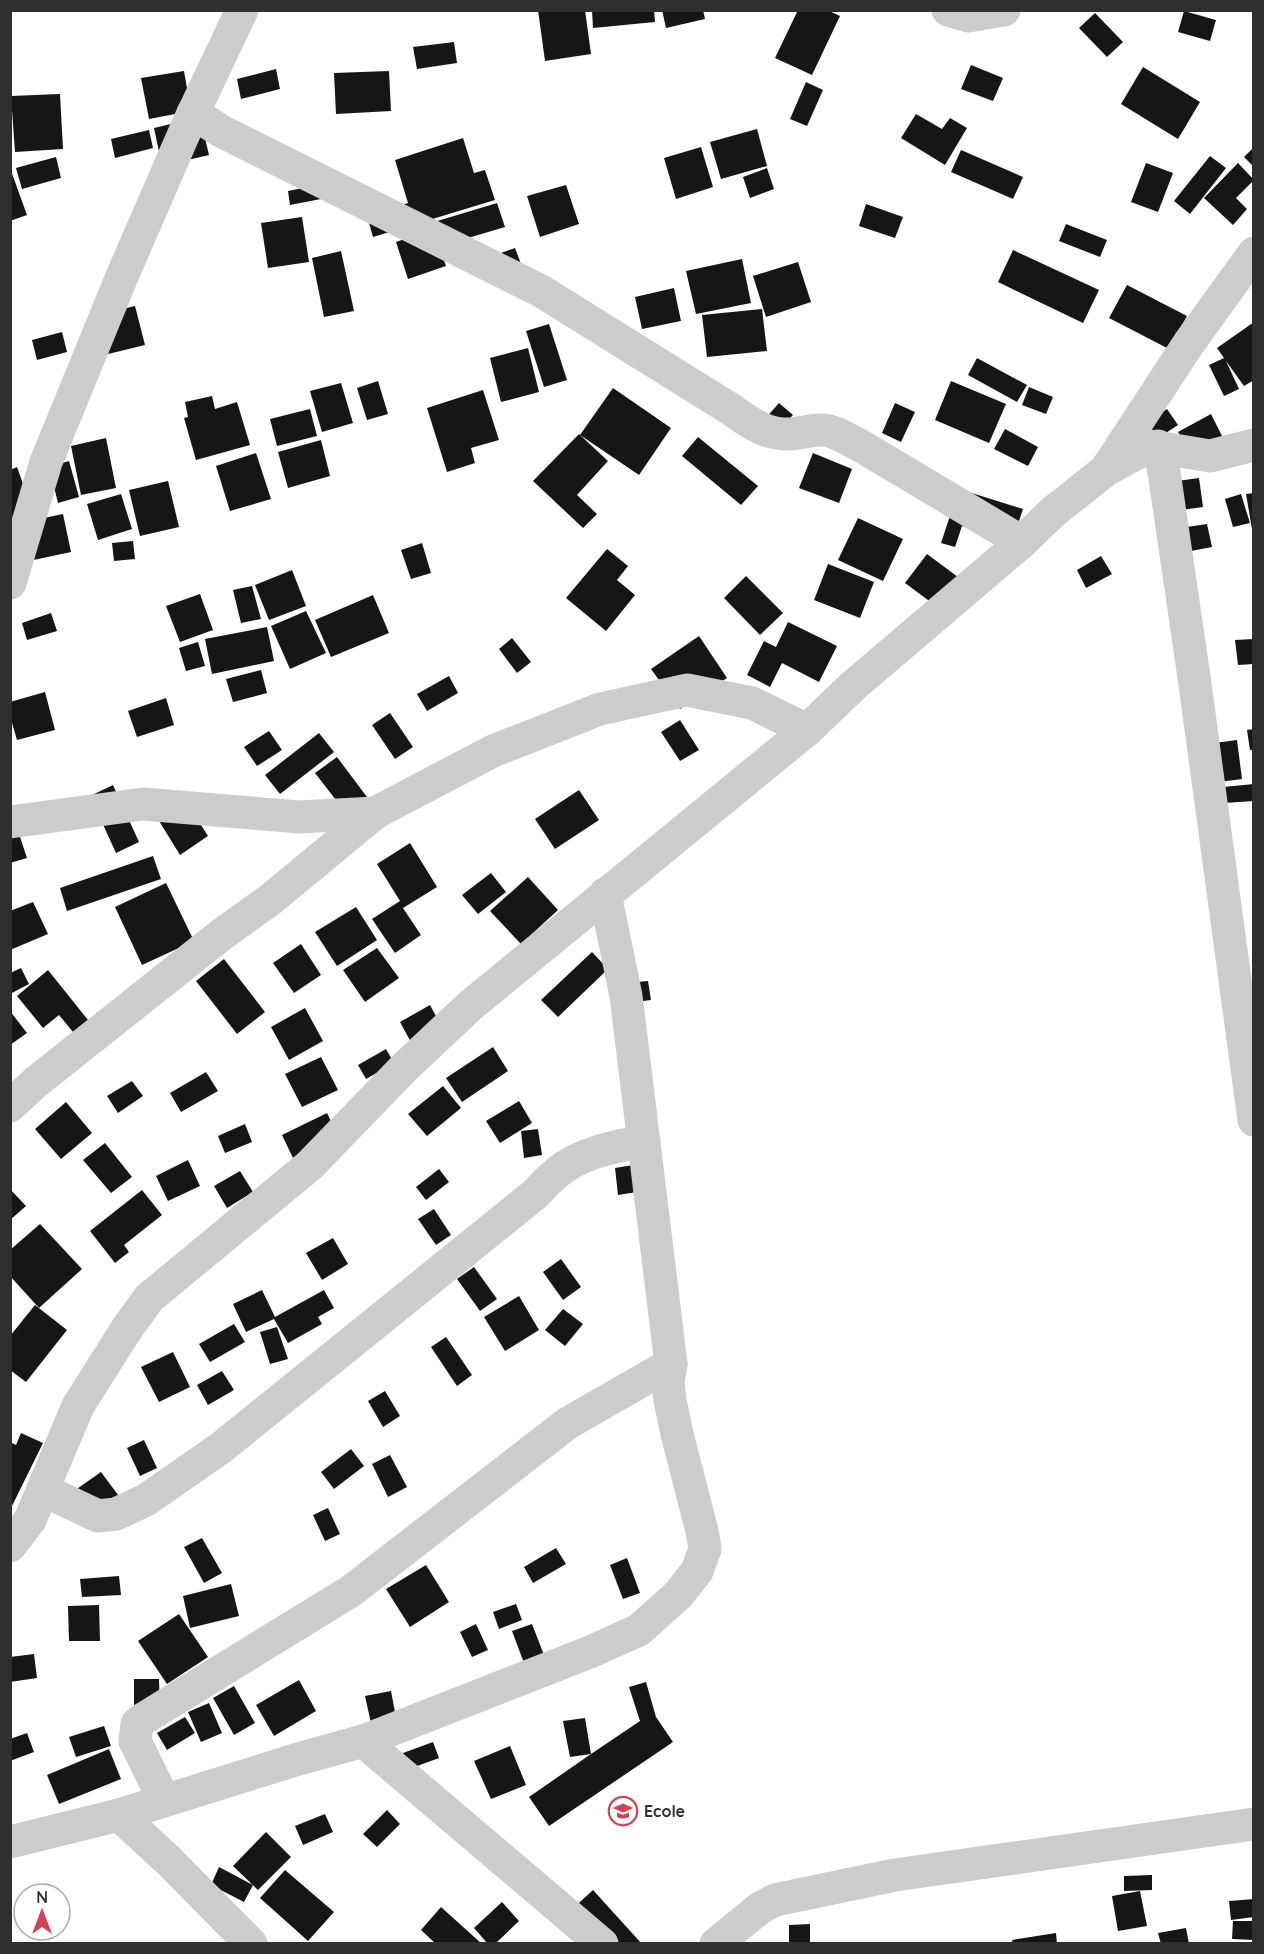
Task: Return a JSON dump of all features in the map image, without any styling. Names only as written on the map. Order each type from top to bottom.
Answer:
[{"type":"street","points":[[10,583],[23,500],[46,462],[118,285],[193,113],[242,10]]},
{"type":"street","points":[[948,10],[968,16],[1004,10]]},
{"type":"street","points":[[193,113],[221,131],[542,291],[766,431],[783,435],[821,430],[833,432],[861,446],[1022,542]]},
{"type":"street","points":[[1106,470],[1189,343],[1254,253]]},
{"type":"street","points":[[10,1546],[30,1520],[78,1406],[149,1298],[309,1166],[406,1066],[471,1005],[807,730],[854,686],[1022,542],[1053,512],[1106,470],[1150,446],[1210,456],[1254,445]]},
{"type":"street","points":[[1158,446],[1166,483],[1194,677],[1254,1120]]},
{"type":"street","points":[[10,1106],[36,1082],[221,935],[271,900],[375,813],[493,751],[600,710],[687,690],[752,703],[807,730]]},
{"type":"street","points":[[10,822],[143,804],[299,817],[375,813]]},
{"type":"street","points":[[10,1842],[119,1815],[363,1741],[590,1652],[639,1630],[678,1595],[698,1571],[705,1550],[672,1411],[668,1382],[671,1364],[626,996],[605,894]]},
{"type":"street","points":[[43,1490],[98,1516],[116,1514],[146,1500],[222,1447],[534,1195],[559,1171],[576,1160],[600,1150],[644,1141]]},
{"type":"street","points":[[164,1800],[135,1741],[137,1724],[142,1719],[351,1591],[568,1423],[671,1364]]},
{"type":"street","points":[[363,1741],[602,1944]]},
{"type":"street","points":[[119,1815],[168,1860],[251,1944]]},
{"type":"street","points":[[716,1944],[760,1908],[776,1900],[895,1875],[1254,1824]]},
{"type":"building","points":[[538,10],[585,10],[591,54],[545,61]]},
{"type":"building","points":[[592,10],[654,10],[655,22],[593,28]]},
{"type":"building","points":[[662,10],[703,10],[705,19],[666,28]]},
{"type":"building","points":[[798,10],[827,10],[840,16],[812,75],[775,58]]},
{"type":"building","points":[[1184,11],[1216,20],[1210,41],[1178,32]]},
{"type":"building","points":[[1095,13],[1123,42],[1107,57],[1079,28]]},
{"type":"building","points":[[454,42],[457,63],[417,69],[413,47]]},
{"type":"building","points":[[971,65],[1003,78],[993,101],[961,89]]},
{"type":"building","points":[[1143,67],[1200,102],[1178,139],[1121,104]]},
{"type":"building","points":[[276,69],[280,89],[241,99],[237,79]]},
{"type":"building","points":[[184,71],[191,111],[149,119],[141,78]]},
{"type":"building","points":[[389,71],[391,111],[336,114],[334,73]]},
{"type":"building","points":[[806,82],[823,90],[807,126],[790,119]]},
{"type":"building","points":[[60,94],[63,149],[15,152],[11,96]]},
{"type":"building","points":[[916,114],[942,129],[950,118],[967,128],[945,165],[901,138]]},
{"type":"building","points":[[200,117],[209,155],[162,166],[154,128]]},
{"type":"building","points":[[757,129],[767,166],[721,179],[710,142]]},
{"type":"building","points":[[149,130],[153,148],[115,158],[111,139]]},
{"type":"building","points":[[463,138],[474,173],[485,170],[495,200],[373,237],[367,216],[408,203],[395,160]]},
{"type":"building","points":[[701,147],[713,187],[676,199],[664,158]]},
{"type":"building","points":[[1254,147],[1254,167],[1244,157]]},
{"type":"building","points":[[961,150],[1023,177],[1013,199],[951,172]]},
{"type":"building","points":[[1210,156],[1226,168],[1190,214],[1174,201]]},
{"type":"building","points":[[56,157],[61,178],[22,189],[16,168]]},
{"type":"building","points":[[1146,163],[1173,173],[1158,212],[1131,202]]},
{"type":"building","points":[[1238,163],[1254,180],[1236,198],[1247,209],[1233,225],[1204,198]]},
{"type":"building","points":[[10,168],[27,215],[10,221]]},
{"type":"building","points":[[767,168],[774,189],[750,198],[743,177]]},
{"type":"building","points":[[318,185],[321,199],[290,205],[288,191]]},
{"type":"building","points":[[566,185],[579,224],[540,237],[527,196]]},
{"type":"building","points":[[497,203],[505,227],[441,246],[434,222]]},
{"type":"building","points":[[866,204],[903,217],[895,238],[859,226]]},
{"type":"building","points":[[302,217],[309,262],[268,268],[261,223]]},
{"type":"building","points":[[1066,224],[1107,240],[1100,257],[1059,241]]},
{"type":"building","points":[[433,229],[446,266],[408,279],[396,242]]},
{"type":"building","points":[[515,248],[521,264],[490,257]]},
{"type":"building","points":[[1013,250],[1099,290],[1083,323],[998,282]]},
{"type":"building","points":[[341,251],[354,311],[324,317],[312,258]]},
{"type":"building","points":[[742,259],[751,303],[696,314],[686,271]]},
{"type":"building","points":[[798,262],[811,302],[766,317],[753,276]]},
{"type":"building","points":[[1127,285],[1187,316],[1169,349],[1109,318]]},
{"type":"building","points":[[674,288],[681,321],[642,329],[635,297]]},
{"type":"building","points":[[135,306],[145,345],[104,355],[94,316]]},
{"type":"building","points":[[762,309],[767,351],[707,357],[702,315]]},
{"type":"building","points":[[1254,322],[1254,380],[1244,386],[1226,361],[1239,389],[1224,396],[1209,365],[1224,358],[1217,348]]},
{"type":"building","points":[[549,324],[567,380],[544,387],[526,331]]},
{"type":"building","points":[[62,332],[67,352],[37,360],[32,340]]},
{"type":"building","points":[[528,348],[539,392],[501,402],[490,358]]},
{"type":"building","points":[[977,358],[1027,385],[1017,402],[968,375]]},
{"type":"building","points":[[378,381],[388,414],[367,420],[357,388]]},
{"type":"building","points":[[951,381],[1006,404],[989,443],[935,420]]},
{"type":"building","points":[[341,383],[353,423],[322,432],[310,391]]},
{"type":"building","points":[[1029,387],[1053,397],[1046,414],[1022,405]]},
{"type":"building","points":[[613,388],[671,428],[639,475],[580,435]]},
{"type":"building","points":[[483,390],[499,440],[471,448],[475,463],[447,472],[427,408]]},
{"type":"building","points":[[212,396],[215,409],[237,402],[250,445],[196,460],[184,418],[188,417],[185,402]]},
{"type":"building","points":[[779,403],[793,415],[769,441],[756,429]]},
{"type":"building","points":[[895,403],[915,412],[901,442],[882,433]]},
{"type":"building","points":[[310,409],[317,436],[277,446],[270,419]]},
{"type":"building","points":[[1167,409],[1178,425],[1155,440],[1144,424]]},
{"type":"building","points":[[1211,414],[1225,442],[1193,459],[1178,432]]},
{"type":"building","points":[[1005,429],[1038,447],[1028,466],[994,449]]},
{"type":"building","points":[[579,434],[608,461],[577,495],[597,514],[583,528],[533,481]]},
{"type":"building","points":[[698,437],[758,486],[741,505],[682,456]]},
{"type":"building","points":[[106,438],[116,488],[81,495],[71,446]]},
{"type":"building","points":[[321,440],[330,476],[288,488],[278,452]]},
{"type":"building","points":[[256,453],[271,499],[230,511],[216,466]]},
{"type":"building","points":[[813,453],[852,469],[839,503],[799,488]]},
{"type":"building","points":[[69,461],[79,497],[58,503],[49,467]]},
{"type":"building","points":[[17,467],[33,512],[10,520],[10,470]]},
{"type":"building","points":[[1199,478],[1203,507],[1181,510],[1177,481]]},
{"type":"building","points":[[168,481],[179,527],[140,536],[129,490]]},
{"type":"building","points":[[959,489],[1023,509],[1012,542],[962,526],[955,547],[941,543]]},
{"type":"building","points":[[1254,493],[1254,529],[1252,529],[1246,494]]},
{"type":"building","points":[[121,494],[132,529],[98,540],[87,504]]},
{"type":"building","points":[[1241,494],[1250,523],[1233,527],[1225,499]]},
{"type":"building","points":[[63,514],[71,552],[10,565],[10,525]]},
{"type":"building","points":[[858,518],[903,539],[883,581],[838,560]]},
{"type":"building","points":[[1207,524],[1212,547],[1191,551],[1187,527]]},
{"type":"building","points":[[133,541],[135,559],[114,561],[112,543]]},
{"type":"building","points":[[422,543],[431,573],[411,579],[401,550]]},
{"type":"building","points":[[607,549],[628,566],[617,580],[635,595],[606,631],[566,598]]},
{"type":"building","points":[[927,554],[962,580],[940,609],[905,583]]},
{"type":"building","points":[[1101,556],[1112,574],[1086,588],[1077,570]]},
{"type":"building","points":[[828,564],[874,582],[860,618],[814,600]]},
{"type":"building","points":[[292,570],[306,606],[269,620],[255,585]]},
{"type":"building","points":[[746,576],[783,613],[760,635],[724,598]]},
{"type":"building","points":[[252,586],[261,619],[241,623],[233,590]]},
{"type":"building","points":[[200,594],[213,630],[180,642],[166,606]]},
{"type":"building","points":[[373,595],[389,633],[331,657],[315,620]]},
{"type":"building","points":[[306,611],[326,653],[290,669],[271,626]]},
{"type":"building","points":[[51,613],[57,631],[27,640],[22,623]]},
{"type":"building","points":[[788,622],[837,646],[819,682],[782,663],[770,687],[747,675],[764,641],[776,647]]},
{"type":"building","points":[[267,627],[274,661],[212,674],[205,639]]},
{"type":"building","points":[[699,636],[727,678],[680,709],[651,669]]},
{"type":"building","points":[[512,638],[531,662],[517,673],[499,649]]},
{"type":"building","points":[[1254,639],[1254,664],[1238,665],[1235,640]]},
{"type":"building","points":[[198,642],[205,666],[186,671],[179,648]]},
{"type":"building","points":[[261,670],[267,693],[233,702],[226,679]]},
{"type":"building","points":[[449,676],[458,693],[427,711],[417,694]]},
{"type":"building","points":[[45,692],[55,730],[17,740],[10,716],[10,702]]},
{"type":"building","points":[[166,698],[174,725],[137,737],[128,711]]},
{"type":"building","points":[[390,713],[413,747],[395,759],[372,725]]},
{"type":"building","points":[[680,720],[699,750],[680,761],[661,732]]},
{"type":"building","points":[[1254,729],[1254,750],[1250,750],[1247,730]]},
{"type":"building","points":[[269,731],[282,750],[257,766],[244,747]]},
{"type":"building","points":[[319,733],[334,752],[280,794],[265,775]]},
{"type":"building","points":[[1237,740],[1242,779],[1212,783],[1207,744]]},
{"type":"building","points":[[337,757],[367,797],[346,813],[315,773]]},
{"type":"building","points":[[1254,784],[1254,801],[1224,803],[1223,787]]},
{"type":"building","points":[[113,785],[139,842],[116,853],[90,796]]},
{"type":"building","points":[[579,790],[599,820],[555,849],[535,819]]},
{"type":"building","points":[[184,798],[208,836],[180,855],[156,816]]},
{"type":"building","points":[[17,828],[27,858],[10,863],[10,830]]},
{"type":"building","points":[[410,843],[437,887],[403,908],[421,935],[395,953],[372,919],[400,901],[377,864]]},
{"type":"building","points":[[153,856],[161,879],[67,911],[60,888]]},
{"type":"building","points":[[491,873],[506,892],[478,914],[462,895]]},
{"type":"building","points":[[528,877],[558,910],[521,944],[490,911]]},
{"type":"building","points":[[166,883],[194,941],[142,965],[115,907]]},
{"type":"building","points":[[33,902],[48,934],[10,950],[10,911]]},
{"type":"building","points":[[356,907],[377,940],[337,966],[315,932]]},
{"type":"building","points":[[301,944],[321,975],[294,993],[273,963]]},
{"type":"building","points":[[377,948],[399,978],[365,1002],[343,970]]},
{"type":"building","points":[[592,952],[608,969],[558,1017],[541,1000]]},
{"type":"building","points":[[224,959],[265,1012],[237,1034],[196,981]]},
{"type":"building","points":[[21,968],[29,984],[10,994],[10,973]]},
{"type":"building","points":[[48,970],[88,1020],[73,1032],[59,1015],[43,1028],[17,996]]},
{"type":"building","points":[[648,981],[651,1000],[628,1003],[625,983]]},
{"type":"building","points":[[430,1005],[443,1029],[413,1046],[400,1022]]},
{"type":"building","points":[[305,1008],[323,1041],[289,1060],[271,1027]]},
{"type":"building","points":[[10,1011],[27,1033],[10,1045]]},
{"type":"building","points":[[493,1047],[508,1071],[462,1102],[446,1078]]},
{"type":"building","points":[[386,1049],[394,1063],[366,1079],[358,1065]]},
{"type":"building","points":[[321,1057],[338,1090],[302,1107],[285,1074]]},
{"type":"building","points":[[206,1072],[218,1091],[181,1112],[170,1093]]},
{"type":"building","points":[[132,1081],[143,1096],[118,1113],[107,1096]]},
{"type":"building","points":[[443,1086],[461,1108],[427,1136],[408,1114]]},
{"type":"building","points":[[519,1101],[532,1123],[500,1143],[486,1121]]},
{"type":"building","points":[[66,1102],[92,1133],[61,1159],[35,1129]]},
{"type":"building","points":[[327,1113],[338,1136],[293,1158],[282,1135]]},
{"type":"building","points":[[245,1124],[252,1142],[225,1153],[218,1136]]},
{"type":"building","points":[[538,1129],[542,1155],[524,1158],[521,1131]]},
{"type":"building","points":[[105,1143],[132,1177],[111,1193],[83,1160]]},
{"type":"building","points":[[188,1160],[200,1186],[168,1201],[156,1176]]},
{"type":"building","points":[[633,1165],[637,1192],[618,1195],[615,1168]]},
{"type":"building","points":[[439,1169],[449,1182],[426,1200],[416,1187]]},
{"type":"building","points":[[240,1171],[253,1192],[227,1208],[214,1186]]},
{"type":"building","points":[[10,1189],[26,1206],[10,1220]]},
{"type":"building","points":[[142,1190],[162,1215],[124,1245],[129,1252],[115,1263],[90,1231]]},
{"type":"building","points":[[434,1209],[451,1235],[436,1245],[418,1219]]},
{"type":"building","points":[[40,1224],[82,1269],[39,1308],[10,1276],[10,1250]]},
{"type":"building","points":[[333,1238],[348,1264],[322,1280],[306,1253]]},
{"type":"building","points":[[561,1259],[581,1287],[563,1300],[543,1272]]},
{"type":"building","points":[[474,1267],[497,1299],[480,1311],[457,1279]]},
{"type":"building","points":[[262,1290],[275,1317],[324,1290],[334,1308],[318,1317],[322,1324],[288,1343],[274,1319],[246,1332],[233,1304]]},
{"type":"building","points":[[519,1296],[539,1330],[505,1351],[484,1317]]},
{"type":"building","points":[[35,1305],[67,1330],[26,1382],[10,1370],[10,1336]]},
{"type":"building","points":[[563,1309],[583,1324],[565,1346],[545,1330]]},
{"type":"building","points":[[234,1324],[245,1342],[210,1362],[199,1344]]},
{"type":"building","points":[[277,1327],[288,1359],[270,1364],[260,1332]]},
{"type":"building","points":[[446,1337],[472,1375],[457,1386],[431,1347]]},
{"type":"building","points":[[173,1352],[190,1387],[159,1402],[141,1367]]},
{"type":"building","points":[[222,1371],[234,1390],[208,1405],[197,1385]]},
{"type":"building","points":[[385,1391],[400,1416],[383,1427],[368,1401]]},
{"type":"building","points":[[21,1433],[43,1443],[10,1510],[10,1442],[16,1445]]},
{"type":"building","points":[[144,1440],[157,1468],[140,1476],[127,1448]]},
{"type":"building","points":[[351,1449],[364,1466],[334,1489],[321,1472]]},
{"type":"building","points":[[390,1455],[407,1487],[388,1497],[372,1464]]},
{"type":"building","points":[[101,1472],[124,1503],[93,1524],[71,1493]]},
{"type":"building","points":[[328,1508],[340,1534],[325,1541],[313,1515]]},
{"type":"building","points":[[202,1538],[222,1573],[204,1583],[184,1547]]},
{"type":"building","points":[[556,1548],[566,1564],[533,1583],[524,1567]]},
{"type":"building","points":[[627,1558],[640,1593],[623,1599],[610,1565]]},
{"type":"building","points":[[426,1565],[449,1602],[410,1627],[386,1589]]},
{"type":"building","points":[[119,1576],[121,1595],[82,1597],[80,1579]]},
{"type":"building","points":[[231,1584],[239,1616],[190,1628],[183,1596]]},
{"type":"building","points":[[516,1604],[522,1620],[499,1629],[493,1612]]},
{"type":"building","points":[[99,1605],[100,1641],[69,1641],[68,1606]]},
{"type":"building","points":[[179,1614],[208,1657],[167,1684],[138,1641]]},
{"type":"building","points":[[476,1624],[488,1650],[472,1657],[460,1632]]},
{"type":"building","points":[[532,1624],[544,1655],[524,1663],[512,1631]]},
{"type":"building","points":[[34,1654],[37,1678],[10,1682],[10,1657]]},
{"type":"building","points":[[134,1679],[159,1679],[160,1715],[134,1715]]},
{"type":"building","points":[[299,1680],[316,1711],[274,1736],[256,1705]]},
{"type":"building","points":[[646,1682],[656,1717],[673,1742],[549,1826],[529,1797],[640,1721],[629,1687]]},
{"type":"building","points":[[234,1686],[255,1723],[234,1735],[213,1698]]},
{"type":"building","points":[[391,1691],[397,1723],[372,1728],[365,1696]]},
{"type":"building","points":[[209,1703],[222,1733],[201,1742],[188,1712]]},
{"type":"building","points":[[185,1717],[195,1733],[167,1750],[157,1733]]},
{"type":"building","points":[[585,1718],[591,1754],[570,1757],[563,1721]]},
{"type":"building","points":[[104,1726],[111,1746],[76,1757],[69,1737]]},
{"type":"building","points":[[27,1733],[34,1752],[10,1761],[10,1739]]},
{"type":"building","points":[[433,1742],[439,1758],[409,1769],[403,1753]]},
{"type":"building","points":[[510,1746],[526,1785],[491,1799],[474,1761]]},
{"type":"building","points":[[109,1749],[121,1779],[59,1804],[47,1775]]},
{"type":"building","points":[[387,1810],[400,1824],[377,1847],[363,1834]]},
{"type":"building","points":[[325,1814],[333,1832],[303,1845],[295,1826]]},
{"type":"building","points":[[266,1832],[291,1857],[258,1890],[233,1866]]},
{"type":"building","points":[[219,1867],[253,1885],[244,1902],[211,1885]]},
{"type":"building","points":[[285,1870],[334,1912],[308,1941],[260,1898]]},
{"type":"building","points":[[1152,1875],[1152,1890],[1124,1891],[1124,1876]]},
{"type":"building","points":[[593,1890],[642,1944],[598,1944],[569,1912]]},
{"type":"building","points":[[1140,1891],[1147,1926],[1118,1931],[1112,1896]]},
{"type":"building","points":[[1254,1899],[1254,1917],[1231,1920],[1229,1901]]},
{"type":"building","points":[[502,1902],[519,1921],[495,1944],[488,1944],[474,1928]]},
{"type":"building","points":[[441,1907],[482,1944],[436,1944],[421,1930]]},
{"type":"building","points":[[1233,1921],[1254,1921],[1254,1940],[1232,1939]]},
{"type":"building","points":[[810,1924],[810,1944],[789,1944],[789,1925]]},
{"type":"building","points":[[1186,1928],[1189,1944],[1161,1944],[1158,1933]]},
{"type":"building","points":[[1056,1933],[1057,1944],[1013,1944],[1012,1940]]},
{"type":"place","name":"Ecole","points":[[623,1811]]}]
